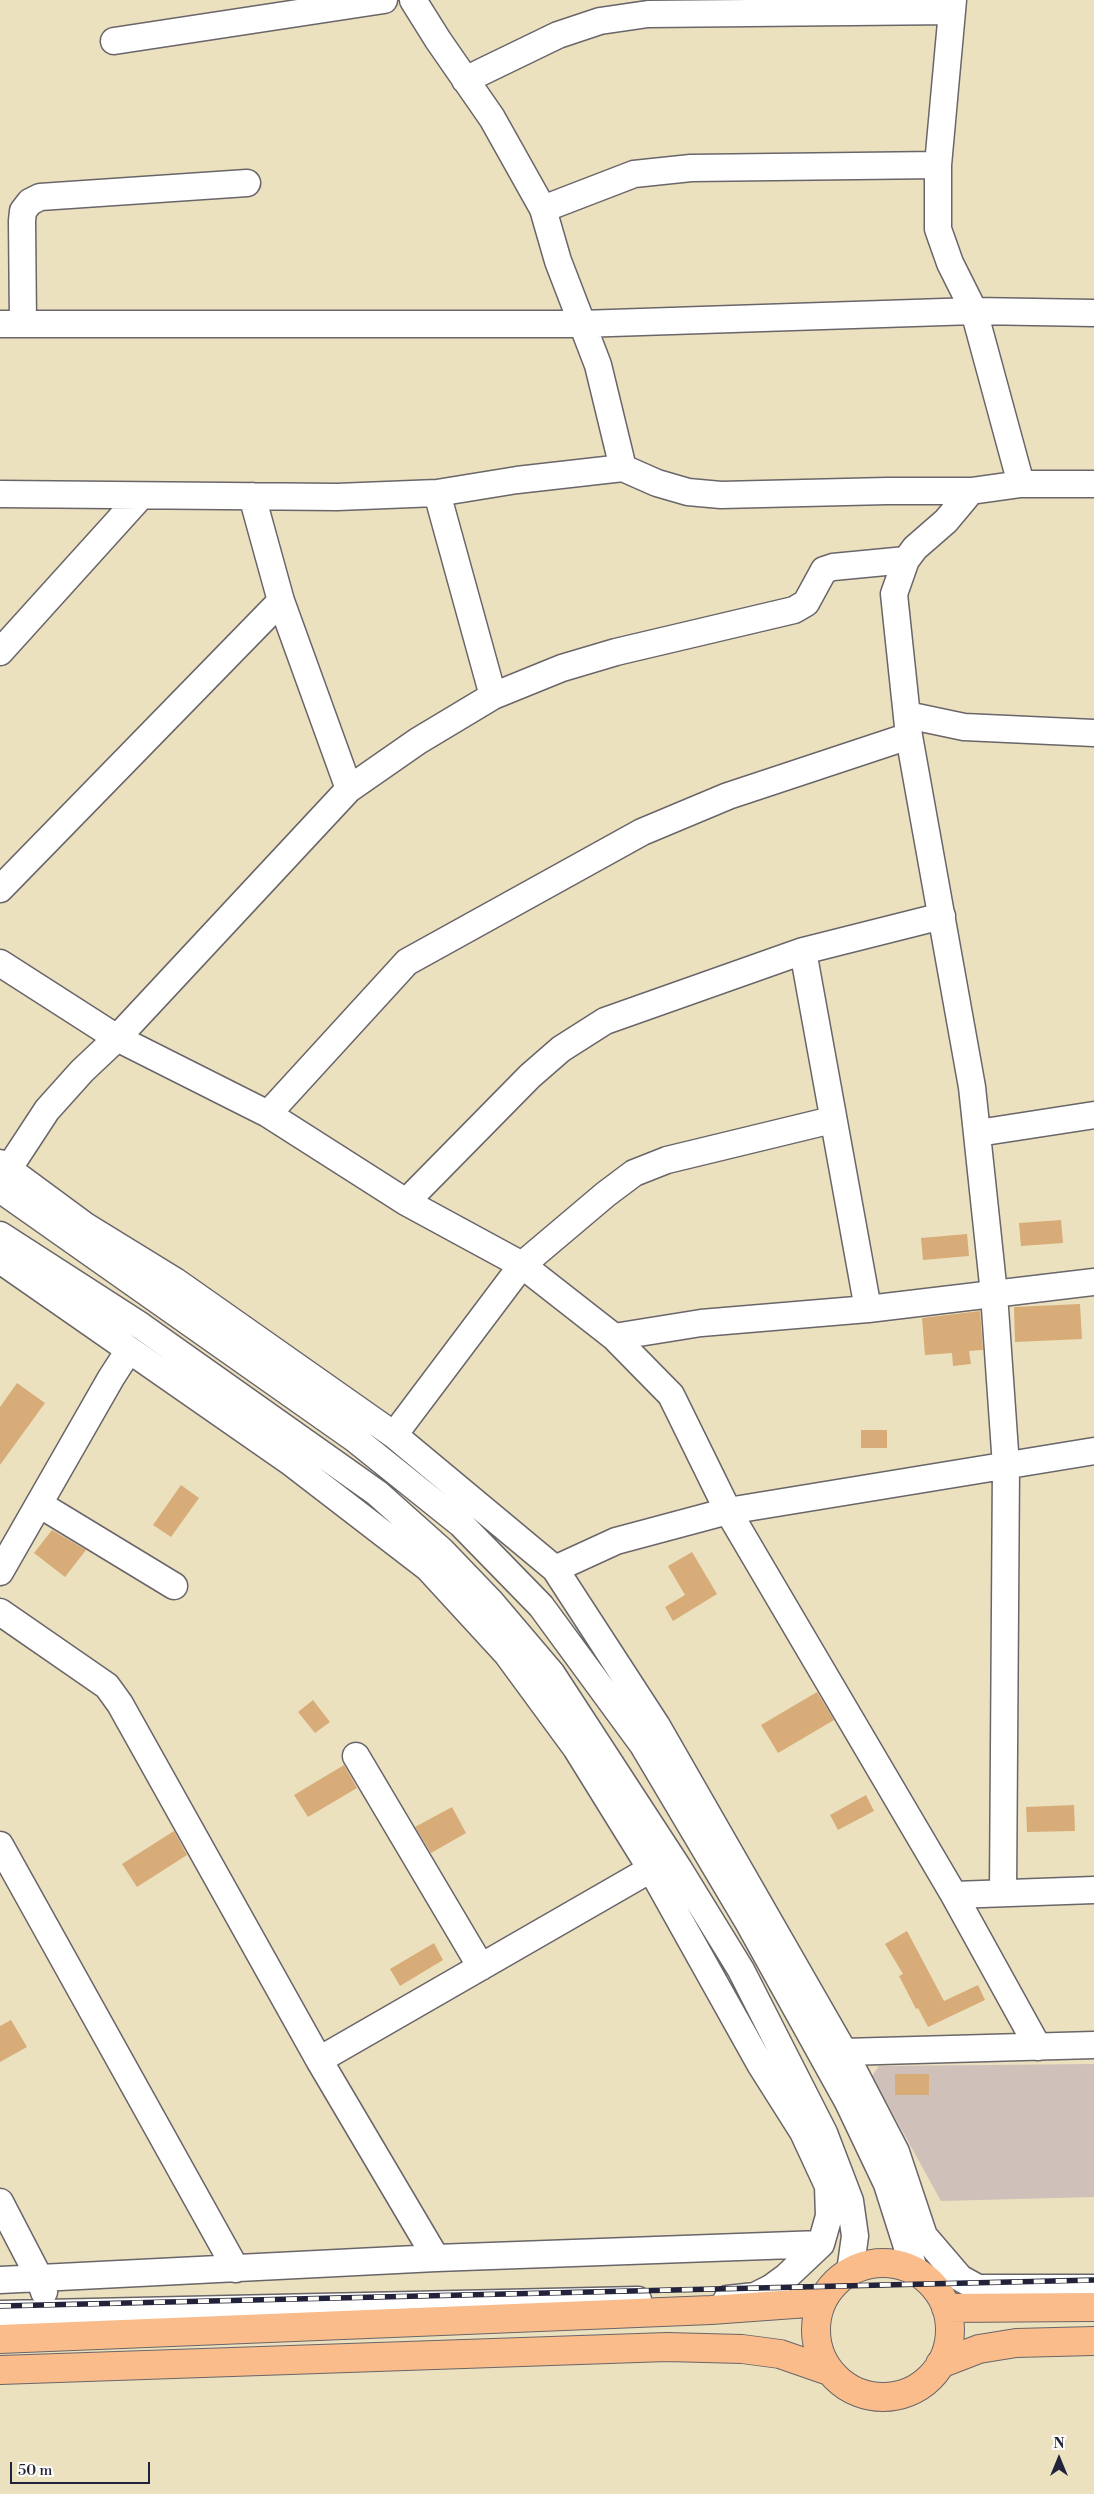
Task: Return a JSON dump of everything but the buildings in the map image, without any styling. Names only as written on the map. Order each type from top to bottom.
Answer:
[{"type":"highway","points":[[0,2370],[667,2348],[742,2349],[780,2354],[829,2371],[851,2389],[879,2397],[894,2396],[914,2389],[932,2376],[940,2364],[950,2337],[946,2308],[933,2284],[915,2272],[891,2264],[877,2264],[850,2272],[830,2286],[822,2302],[815,2330],[817,2344],[829,2371]]},
{"type":"highway","points":[[0,2339],[46,2325],[701,2310],[822,2302]]},
{"type":"highway","points":[[946,2308],[1094,2307]]},
{"type":"highway","points":[[940,2364],[979,2349],[1016,2342],[1094,2341]]},
{"type":"street","points":[[114,41],[384,0]]},
{"type":"street","points":[[413,0],[492,118],[543,209],[558,261],[598,365],[623,468]]},
{"type":"street","points":[[465,80],[558,34],[600,21],[648,14],[952,6],[938,165],[938,228],[950,263],[974,310],[1021,484]]},
{"type":"street","points":[[543,209],[634,174],[692,168],[938,165]]},
{"type":"street","points":[[248,183],[60,195],[40,197],[30,202],[23,211],[11,323],[581,324],[974,310],[1094,313]]},
{"type":"street","points":[[0,494],[140,497],[337,497],[437,493],[517,480],[623,468],[657,483],[688,492],[721,495],[971,491],[1021,484],[1094,484]]},
{"type":"street","points":[[971,491],[946,521],[914,548],[906,560],[894,594],[908,725],[978,1133],[994,1294],[1006,1466],[1003,1892]]},
{"type":"street","points":[[437,493],[493,696]]},
{"type":"street","points":[[252,496],[281,601],[349,789]]},
{"type":"street","points":[[0,652],[140,497]]},
{"type":"street","points":[[3,1173],[47,1110],[82,1071],[117,1038],[349,789],[418,741],[493,696],[562,668],[616,652],[794,610],[806,603],[824,570],[833,566],[906,560]]},
{"type":"street","points":[[0,889],[281,601]]},
{"type":"street","points":[[268,1114],[407,962],[642,832],[908,725],[1094,733]]},
{"type":"street","points":[[406,1202],[530,1076],[561,1049],[605,1021],[803,951],[942,916]]},
{"type":"street","points":[[803,951],[832,1120],[868,1309]]},
{"type":"street","points":[[0,963],[117,1038],[268,1114],[406,1202],[522,1265],[614,1338],[671,1396],[728,1511],[954,1895],[1038,2047]]},
{"type":"street","points":[[978,1133],[1094,1115]]},
{"type":"street","points":[[394,1435],[522,1265],[606,1194],[634,1173],[667,1160],[832,1120]]},
{"type":"street","points":[[3,1173],[175,1281],[394,1435],[555,1569],[657,1726],[833,2054],[848,2102],[887,2184],[900,2230],[915,2272]]},
{"type":"street","points":[[3,1173],[355,1439],[461,1524],[541,1606],[643,1745],[747,1920],[896,2152],[924,2236],[960,2278],[978,2288],[1094,2288]]},
{"type":"street","points":[[0,1235],[141,1326],[377,1493],[442,1551],[483,1594],[552,1674],[680,1869],[741,1970],[824,2133],[850,2201],[855,2236],[850,2272]]},
{"type":"street","points":[[0,1260],[290,1461],[428,1568],[507,1654],[576,1748],[651,1869],[760,2064],[803,2132],[828,2186],[829,2216],[821,2244],[786,2277],[771,2288],[755,2296],[732,2299],[46,2325],[0,2314]]},
{"type":"street","points":[[614,1338],[701,1323],[868,1309],[1094,1282]]},
{"type":"street","points":[[0,1572],[110,1378],[129,1350]]},
{"type":"street","points":[[555,1569],[616,1541],[728,1511],[1094,1451]]},
{"type":"street","points":[[39,1504],[174,1586]]},
{"type":"street","points":[[0,1612],[106,1686],[120,1704],[319,2060],[436,2258]]},
{"type":"street","points":[[356,1756],[481,1967]]},
{"type":"street","points":[[0,1845],[236,2269]]},
{"type":"street","points":[[319,2060],[651,1869]]},
{"type":"street","points":[[954,1895],[1094,1890]]},
{"type":"street","points":[[833,2054],[1094,2045]]},
{"type":"street","points":[[0,2202],[40,2279],[46,2325]]},
{"type":"street","points":[[0,2280],[436,2258],[821,2244]]},
{"type":"shaded area","points":[[1094,2064],[1094,2197],[941,2201],[872,2076],[879,2066]]},
{"type":"railway","points":[[0,2306],[1094,2280]]}]
